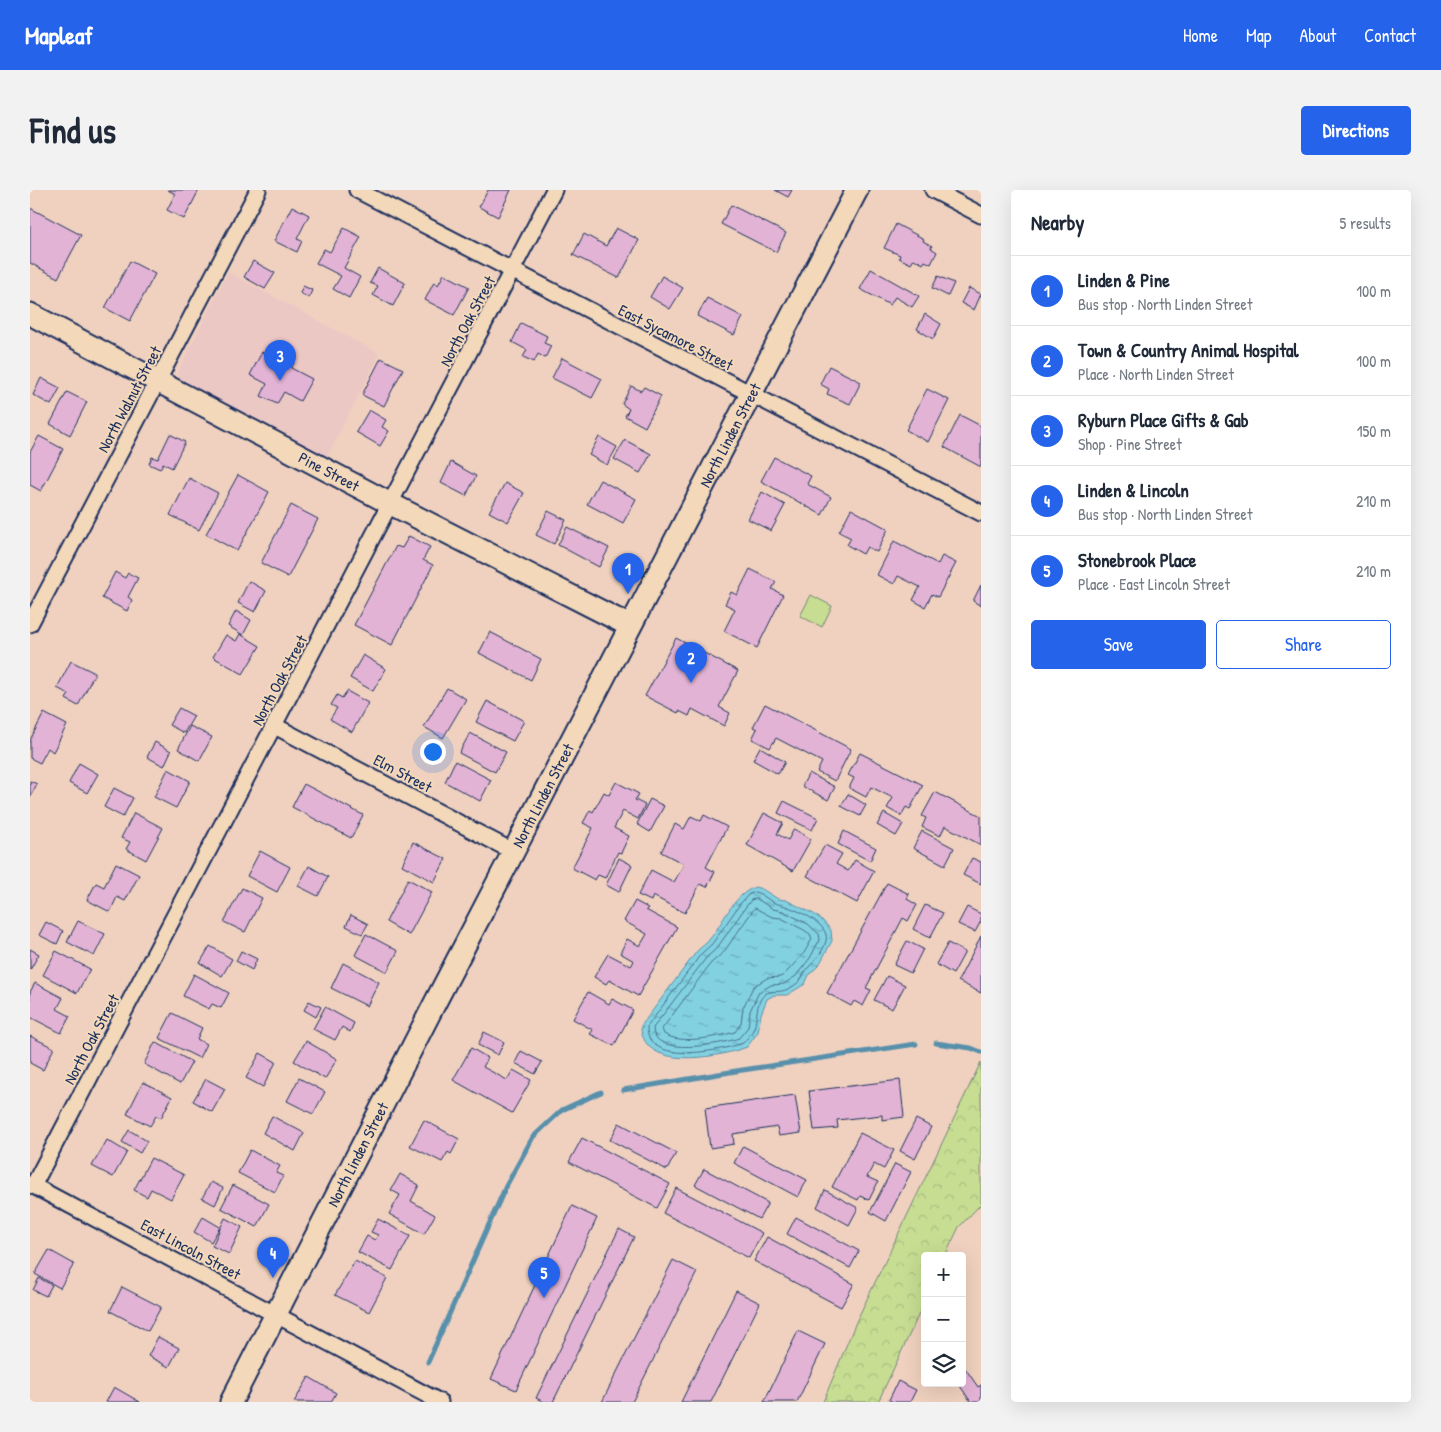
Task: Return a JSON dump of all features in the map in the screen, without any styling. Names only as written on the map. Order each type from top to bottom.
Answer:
[{"type":"main road","name":"North Linden Street","points":[[231,1402],[438,997],[857,190]]},
{"type":"main road","name":"Pine Street","points":[[30,314],[391,504],[630,626]]},
{"type":"street","name":"North Walnut Street","points":[[30,624],[258,190]]},
{"type":"street","name":"East Sycamore Street","points":[[356,190],[981,513]]},
{"type":"street","name":"North Oak Street","points":[[32,1185],[275,726],[554,190]]},
{"type":"street","points":[[933,190],[981,215]]},
{"type":"street","name":"Elm Street","points":[[275,726],[514,852]]},
{"type":"street","name":"East Lincoln Street","points":[[32,1185],[440,1402]]},
{"type":"shaded area","points":[[228,272],[380,354],[326,459],[180,382],[178,371]]},
{"type":"green space","points":[[811,595],[832,606],[822,627],[800,616]]},
{"type":"green space","points":[[981,1062],[981,1204],[959,1227],[947,1252],[921,1252],[921,1310],[878,1402],[823,1402],[856,1322]]},
{"type":"water","points":[[755,887],[814,914],[831,930],[832,941],[819,965],[809,975],[805,984],[787,995],[774,995],[767,999],[761,1014],[758,1032],[747,1047],[722,1054],[690,1058],[661,1054],[650,1047],[642,1036],[641,1026],[697,951],[709,940],[734,903],[747,891]]},
{"type":"building","points":[[168,190],[199,190],[184,219],[167,210],[175,194]]},
{"type":"building","points":[[488,190],[511,190],[498,217],[479,207]]},
{"type":"building","points":[[775,190],[792,190],[788,197]]},
{"type":"building","points":[[731,205],[786,233],[776,252],[721,224]]},
{"type":"building","points":[[292,206],[309,215],[297,239],[302,241],[297,252],[274,241]]},
{"type":"building","points":[[30,208],[81,235],[58,278],[30,263]]},
{"type":"building","points":[[896,224],[924,239],[923,241],[932,246],[931,248],[937,252],[931,264],[925,261],[923,264],[914,259],[911,264],[899,258],[900,255],[884,248]]},
{"type":"building","points":[[344,228],[361,237],[344,268],[360,277],[349,298],[333,289],[341,276],[316,263],[324,249],[330,252]]},
{"type":"building","points":[[616,228],[639,240],[619,278],[573,255],[584,234],[606,246]]},
{"type":"building","points":[[130,261],[155,274],[130,321],[105,308]]},
{"type":"building","points":[[253,261],[275,273],[265,289],[244,277]]},
{"type":"building","points":[[378,268],[405,283],[393,306],[373,295],[378,286],[370,283]]},
{"type":"building","points":[[871,269],[919,296],[912,307],[895,297],[890,305],[860,289]]},
{"type":"building","points":[[444,274],[469,287],[454,315],[425,300],[434,282],[438,285]]},
{"type":"building","points":[[662,276],[683,288],[670,309],[650,297]]},
{"type":"building","points":[[938,276],[954,283],[948,296],[932,288]]},
{"type":"building","points":[[303,286],[312,290],[309,298],[300,293]]},
{"type":"building","points":[[969,288],[981,294],[974,310],[961,303]]},
{"type":"building","points":[[707,298],[743,317],[734,335],[697,316]]},
{"type":"building","points":[[925,314],[941,324],[933,339],[917,329]]},
{"type":"building","points":[[521,323],[547,336],[544,343],[551,346],[545,358],[538,354],[534,362],[523,357],[527,350],[512,342]]},
{"type":"building","points":[[262,352],[280,362],[283,357],[294,363],[291,368],[312,379],[300,401],[284,392],[277,404],[261,396],[267,384],[250,375]]},
{"type":"building","points":[[381,358],[403,369],[384,406],[362,395]]},
{"type":"building","points":[[562,358],[602,379],[592,398],[552,378]]},
{"type":"building","points":[[829,366],[861,382],[850,404],[827,394],[829,389],[820,384]]},
{"type":"building","points":[[41,378],[60,388],[51,405],[33,395]]},
{"type":"building","points":[[631,386],[641,391],[644,387],[661,396],[645,427],[625,416],[629,409],[622,404]]},
{"type":"building","points":[[927,389],[949,400],[928,442],[906,430]]},
{"type":"building","points":[[67,392],[87,402],[70,435],[50,424]]},
{"type":"building","points":[[369,410],[386,420],[382,427],[389,431],[380,446],[356,432]]},
{"type":"building","points":[[960,415],[981,426],[981,467],[944,447]]},
{"type":"building","points":[[170,434],[185,442],[172,468],[163,463],[160,469],[149,464],[152,457],[158,459]]},
{"type":"building","points":[[39,436],[63,449],[41,491],[30,485],[30,452]]},
{"type":"building","points":[[599,437],[617,447],[607,465],[589,455]]},
{"type":"building","points":[[625,440],[651,454],[640,473],[614,459]]},
{"type":"building","points":[[774,457],[811,476],[807,484],[831,497],[822,515],[761,481]]},
{"type":"building","points":[[451,462],[476,476],[466,496],[441,483]]},
{"type":"building","points":[[238,475],[269,492],[237,551],[206,534]]},
{"type":"building","points":[[189,478],[218,493],[199,530],[170,515]]},
{"type":"building","points":[[600,480],[636,499],[623,523],[587,504]]},
{"type":"building","points":[[505,483],[524,493],[508,522],[489,512]]},
{"type":"building","points":[[762,492],[785,505],[771,531],[748,519]]},
{"type":"building","points":[[291,505],[318,519],[288,577],[261,563]]},
{"type":"building","points":[[851,509],[888,529],[877,552],[867,547],[863,554],[847,545],[851,538],[839,532]]},
{"type":"building","points":[[548,511],[566,520],[554,544],[536,535]]},
{"type":"building","points":[[567,527],[609,548],[599,567],[558,545]]},
{"type":"building","points":[[409,536],[430,547],[423,560],[433,565],[392,645],[354,625],[396,546],[402,548]]},
{"type":"building","points":[[894,541],[938,564],[942,556],[956,563],[938,597],[932,594],[925,607],[913,600],[920,587],[898,576],[894,584],[877,575]]},
{"type":"building","points":[[750,569],[776,582],[772,589],[783,595],[757,648],[724,631],[735,609],[725,604],[731,592],[737,595]]},
{"type":"building","points":[[115,572],[125,578],[128,573],[138,578],[128,597],[132,600],[127,611],[102,598]]},
{"type":"building","points":[[249,581],[266,591],[255,612],[238,603]]},
{"type":"building","points":[[981,585],[981,606],[973,601]]},
{"type":"building","points":[[236,611],[251,620],[243,635],[228,626]]},
{"type":"building","points":[[490,632],[541,659],[531,680],[479,653]]},
{"type":"building","points":[[240,634],[260,646],[243,674],[213,657],[226,635],[236,641]]},
{"type":"building","points":[[676,638],[738,671],[719,707],[730,713],[724,726],[692,709],[689,716],[679,711],[678,713],[645,696]]},
{"type":"building","points":[[363,655],[386,669],[373,691],[350,678]]},
{"type":"building","points":[[71,661],[95,673],[78,706],[66,699],[69,694],[57,688]]},
{"type":"building","points":[[447,688],[466,699],[443,738],[424,727]]},
{"type":"building","points":[[347,691],[368,703],[352,732],[330,719],[337,708],[331,705],[337,695],[342,698]]},
{"type":"building","points":[[487,701],[524,721],[513,741],[476,722]]},
{"type":"building","points":[[765,704],[851,749],[835,781],[817,772],[822,762],[776,738],[770,748],[752,739],[757,729],[753,727]]},
{"type":"building","points":[[179,708],[194,716],[184,733],[169,725]]},
{"type":"building","points":[[44,713],[67,725],[53,752],[48,748],[40,763],[30,758],[30,740]]},
{"type":"building","points":[[190,726],[212,737],[199,761],[178,749]]},
{"type":"building","points":[[470,733],[506,752],[495,772],[459,753]]},
{"type":"building","points":[[155,742],[171,751],[164,766],[147,757]]},
{"type":"building","points":[[760,747],[785,762],[778,774],[753,760]]},
{"type":"building","points":[[860,753],[923,785],[910,809],[906,807],[901,816],[887,808],[893,798],[871,787],[866,797],[849,788],[854,778],[848,775]]},
{"type":"building","points":[[455,761],[491,780],[480,801],[445,782]]},
{"type":"building","points":[[79,763],[98,774],[87,793],[69,783]]},
{"type":"building","points":[[168,769],[190,781],[176,808],[154,797]]},
{"type":"building","points":[[809,773],[835,787],[828,800],[802,786]]},
{"type":"building","points":[[30,781],[37,784],[30,797]]},
{"type":"building","points":[[616,782],[639,794],[635,800],[645,805],[638,819],[623,811],[614,828],[629,836],[621,853],[618,852],[605,878],[598,875],[595,880],[572,868],[593,828],[583,823],[590,810],[593,812],[604,792],[609,795]]},
{"type":"building","points":[[304,784],[363,815],[351,838],[292,807]]},
{"type":"building","points":[[114,788],[133,798],[123,817],[104,807]]},
{"type":"building","points":[[935,792],[981,816],[981,845],[945,826],[940,836],[922,827],[926,818],[922,816]]},
{"type":"building","points":[[848,794],[866,805],[860,816],[841,806]]},
{"type":"building","points":[[650,799],[664,806],[650,832],[637,824]]},
{"type":"building","points":[[784,801],[818,818],[812,830],[778,813]]},
{"type":"building","points":[[134,813],[163,828],[146,860],[126,849],[130,842],[121,838]]},
{"type":"building","points":[[764,813],[783,823],[777,834],[788,840],[794,829],[811,839],[793,871],[747,845]]},
{"type":"building","points":[[884,813],[903,824],[896,836],[877,825]]},
{"type":"building","points":[[704,815],[727,827],[706,867],[715,872],[707,887],[700,884],[685,913],[653,896],[651,901],[638,895],[651,870],[674,882],[684,864],[661,852],[675,824],[684,829],[691,816],[701,821]]},
{"type":"building","points":[[844,831],[876,848],[870,861],[838,844]]},
{"type":"building","points":[[922,831],[954,848],[945,865],[913,848]]},
{"type":"building","points":[[413,842],[446,859],[434,882],[402,865]]},
{"type":"building","points":[[825,845],[842,854],[836,864],[848,871],[855,860],[874,871],[857,903],[807,876]]},
{"type":"building","points":[[260,851],[290,867],[277,892],[247,876]]},
{"type":"building","points":[[619,858],[632,865],[619,892],[606,885]]},
{"type":"building","points":[[972,858],[981,862],[981,884],[963,875]]},
{"type":"building","points":[[116,863],[139,875],[125,901],[117,897],[110,912],[87,900],[96,883],[104,887]]},
{"type":"building","points":[[309,866],[328,877],[318,896],[298,886]]},
{"type":"building","points":[[408,879],[432,892],[409,935],[386,922]]},
{"type":"building","points":[[887,883],[909,894],[907,899],[917,905],[908,921],[903,918],[866,988],[871,990],[863,1006],[854,1001],[851,1006],[827,993]]},
{"type":"building","points":[[242,888],[262,898],[245,932],[224,922]]},
{"type":"building","points":[[635,901],[648,908],[646,910],[677,927],[638,996],[609,980],[606,984],[594,977],[608,954],[631,966],[634,961],[620,953],[627,939],[640,946],[647,934],[624,921]]},
{"type":"building","points":[[925,905],[943,913],[930,938],[913,929]]},
{"type":"building","points":[[967,907],[981,914],[981,921],[975,932],[958,924]]},
{"type":"building","points":[[351,915],[368,924],[362,934],[346,926]]},
{"type":"building","points":[[78,921],[105,934],[94,956],[67,942]]},
{"type":"building","points":[[46,922],[63,931],[57,944],[39,935]]},
{"type":"building","points":[[366,934],[398,951],[387,972],[355,955]]},
{"type":"building","points":[[981,936],[981,993],[958,981]]},
{"type":"building","points":[[907,941],[923,949],[911,973],[894,965]]},
{"type":"building","points":[[948,943],[965,952],[953,974],[936,964]]},
{"type":"building","points":[[210,946],[232,959],[222,976],[200,963]]},
{"type":"building","points":[[30,949],[39,954],[30,970]]},
{"type":"building","points":[[56,951],[90,969],[77,993],[43,975]]},
{"type":"building","points":[[241,951],[257,959],[252,970],[236,961]]},
{"type":"building","points":[[343,963],[379,982],[367,1006],[331,988]]},
{"type":"building","points":[[194,974],[229,993],[221,1008],[212,1004],[209,1009],[183,996]]},
{"type":"building","points":[[887,976],[905,985],[892,1009],[874,1000]]},
{"type":"building","points":[[35,983],[63,998],[57,1009],[70,1016],[61,1033],[30,1017],[30,992]]},
{"type":"building","points":[[588,992],[609,1004],[612,999],[633,1010],[614,1046],[590,1034],[593,1030],[573,1019]]},
{"type":"building","points":[[309,1001],[321,1007],[316,1017],[304,1010]]},
{"type":"building","points":[[325,1007],[354,1023],[350,1032],[342,1027],[335,1040],[313,1029]]},
{"type":"building","points":[[172,1013],[202,1028],[197,1039],[206,1044],[199,1058],[159,1038]]},
{"type":"building","points":[[484,1032],[504,1042],[498,1055],[478,1045]]},
{"type":"building","points":[[30,1036],[54,1048],[43,1070],[30,1063]]},
{"type":"building","points":[[306,1041],[337,1059],[325,1079],[294,1061]]},
{"type":"building","points":[[155,1042],[192,1062],[180,1084],[144,1064]]},
{"type":"building","points":[[471,1048],[488,1058],[483,1067],[507,1080],[513,1070],[531,1080],[512,1113],[453,1080]]},
{"type":"building","points":[[521,1051],[542,1062],[535,1074],[515,1063]]},
{"type":"building","points":[[260,1053],[276,1062],[263,1087],[246,1078]]},
{"type":"building","points":[[299,1078],[325,1092],[313,1114],[287,1101]]},
{"type":"building","points":[[206,1079],[225,1089],[212,1112],[193,1101]]},
{"type":"building","points":[[900,1080],[904,1117],[882,1120],[882,1115],[837,1120],[838,1128],[814,1130],[809,1091]]},
{"type":"building","points":[[143,1082],[172,1097],[161,1118],[156,1116],[150,1126],[127,1114]]},
{"type":"building","points":[[795,1095],[801,1133],[779,1136],[777,1127],[733,1134],[734,1144],[710,1148],[705,1108]]},
{"type":"building","points":[[272,1116],[304,1133],[295,1151],[263,1133]]},
{"type":"building","points":[[916,1119],[931,1127],[915,1159],[900,1151]]},
{"type":"building","points":[[424,1120],[459,1139],[451,1154],[448,1152],[442,1162],[410,1146]]},
{"type":"building","points":[[619,1123],[676,1153],[667,1170],[610,1140]]},
{"type":"building","points":[[129,1130],[147,1141],[140,1153],[122,1142]]},
{"type":"building","points":[[860,1133],[894,1150],[884,1169],[874,1164],[867,1177],[878,1182],[869,1200],[860,1196],[858,1200],[832,1187]]},
{"type":"building","points":[[582,1138],[670,1184],[657,1208],[569,1162]]},
{"type":"building","points":[[107,1140],[127,1152],[113,1177],[92,1166]]},
{"type":"building","points":[[743,1146],[807,1180],[798,1197],[734,1163]]},
{"type":"building","points":[[250,1150],[280,1166],[276,1173],[283,1176],[275,1192],[238,1173]]},
{"type":"building","points":[[151,1158],[184,1175],[171,1199],[151,1189],[147,1197],[134,1190]]},
{"type":"building","points":[[895,1164],[911,1172],[886,1221],[870,1212]]},
{"type":"building","points":[[704,1169],[768,1203],[759,1219],[695,1185]]},
{"type":"building","points":[[400,1174],[419,1185],[411,1201],[435,1215],[424,1234],[389,1214],[400,1195],[391,1190]]},
{"type":"building","points":[[211,1182],[223,1188],[215,1205],[202,1198]]},
{"type":"building","points":[[233,1185],[269,1204],[257,1227],[221,1208]]},
{"type":"building","points":[[676,1188],[762,1233],[749,1258],[663,1213]]},
{"type":"building","points":[[825,1190],[858,1208],[849,1225],[817,1207]]},
{"type":"building","points":[[572,1206],[597,1218],[516,1390],[491,1379]]},
{"type":"building","points":[[203,1217],[220,1227],[211,1242],[194,1232]]},
{"type":"building","points":[[796,1217],[859,1251],[850,1268],[787,1234]]},
{"type":"building","points":[[225,1218],[242,1227],[229,1254],[212,1246]]},
{"type":"building","points":[[378,1219],[410,1236],[392,1270],[358,1252],[367,1236],[375,1240],[378,1235],[371,1232]]},
{"type":"building","points":[[619,1229],[634,1237],[553,1402],[544,1402],[536,1398]]},
{"type":"building","points":[[767,1237],[854,1284],[841,1307],[754,1261]]},
{"type":"building","points":[[49,1250],[74,1264],[60,1288],[35,1274]]},
{"type":"building","points":[[673,1260],[697,1272],[632,1402],[602,1402]]},
{"type":"building","points":[[355,1261],[387,1278],[369,1312],[335,1295]]},
{"type":"building","points":[[39,1278],[52,1285],[46,1296],[33,1290]]},
{"type":"building","points":[[122,1287],[161,1307],[148,1331],[110,1311]]},
{"type":"building","points":[[736,1291],[760,1303],[711,1402],[681,1402]]},
{"type":"building","points":[[798,1331],[825,1344],[797,1402],[764,1402]]},
{"type":"building","points":[[158,1337],[179,1348],[169,1367],[148,1356]]},
{"type":"building","points":[[966,1369],[978,1387],[981,1385],[981,1402],[971,1402],[961,1387],[966,1387]]},
{"type":"building","points":[[309,1377],[336,1393],[331,1402],[294,1402]]},
{"type":"building","points":[[898,1381],[916,1390],[910,1402],[893,1402],[889,1400]]},
{"type":"building","points":[[114,1387],[140,1402],[106,1402]]},
{"type":"waterway","points":[[936,1043],[971,1048],[981,1052]]},
{"type":"waterway","points":[[623,1090],[916,1044]]},
{"type":"waterway","points":[[428,1362],[506,1186],[533,1137],[562,1110],[601,1092]]},
{"type":"place","name":"Ryburn Place Gifts & Gab","points":[[280,381]]},
{"type":"place","name":"Linden & Pine","points":[[628,594]]},
{"type":"place","name":"Town & Country Animal Hospital","points":[[691,683]]},
{"type":"place","name":"Linden & Lincoln","points":[[273,1278]]},
{"type":"place","name":"Stonebrook Place","points":[[544,1298]]}]
